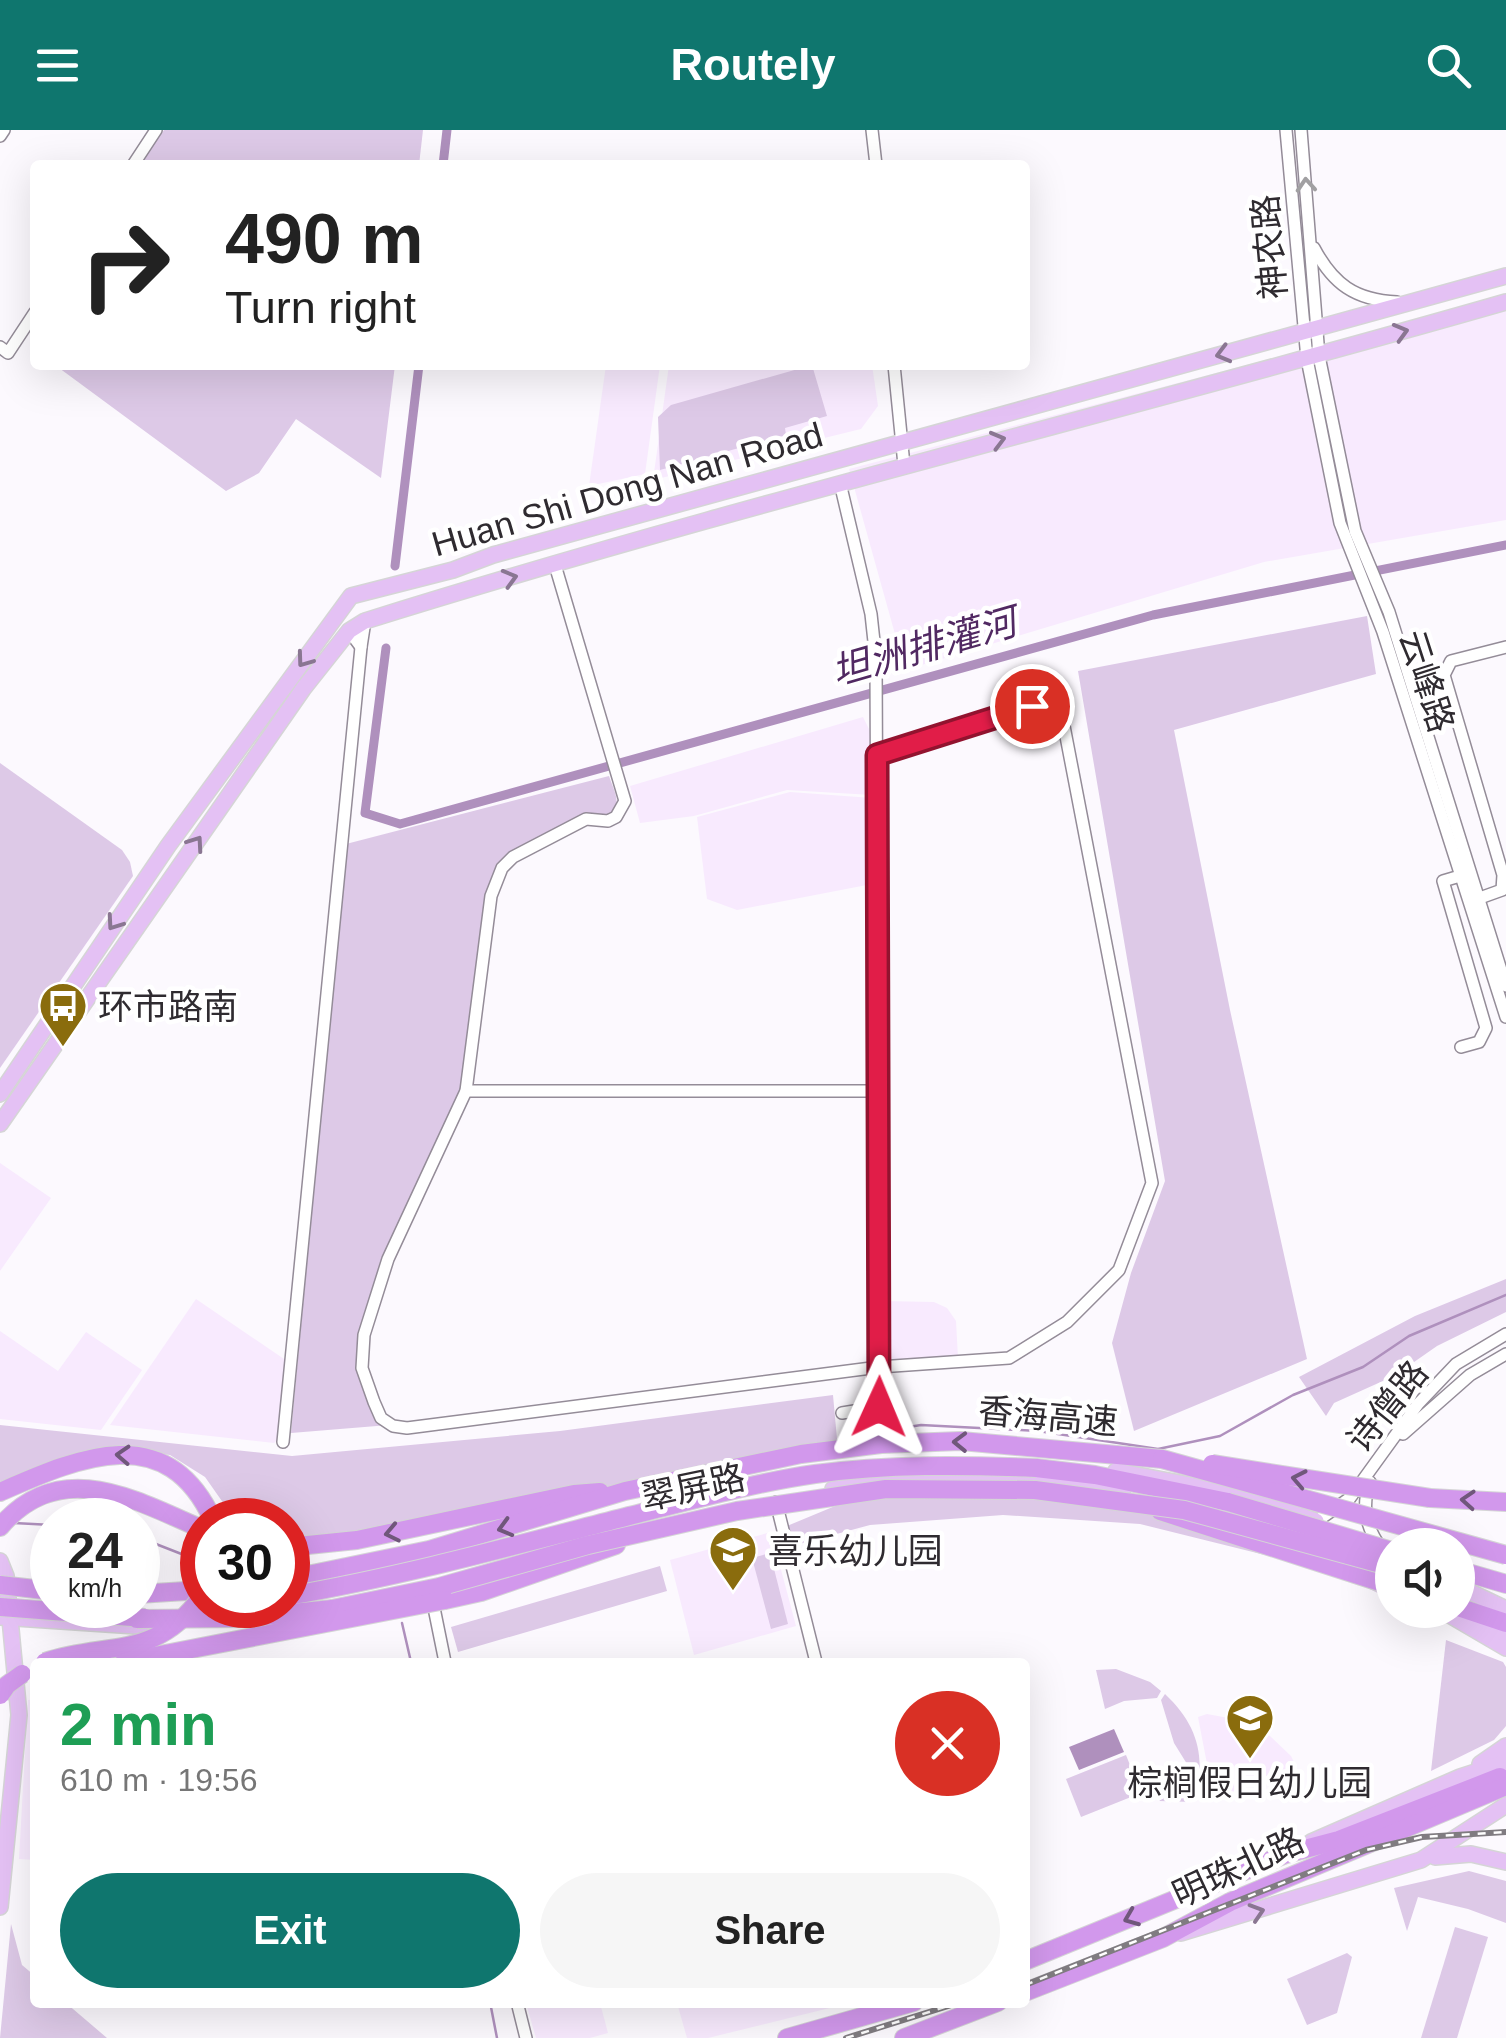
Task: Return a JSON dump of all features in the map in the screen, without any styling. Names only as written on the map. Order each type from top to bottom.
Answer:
[{"type":"highway","name":"香海高速","points":[[310,1574],[429,1550],[625,1491],[800,1454],[881,1444],[961,1441],[1162,1459],[1506,1555]]},
{"type":"highway","points":[[0,1492],[72,1462],[126,1453],[148,1458],[182,1476],[200,1498]]},
{"type":"highway","points":[[1162,1459],[1237,1467],[1321,1484],[1506,1502]]},
{"type":"highway","name":"香海高速","points":[[310,1593],[732,1490],[813,1474],[884,1467],[962,1464],[1095,1475],[1228,1502],[1375,1548]]},
{"type":"highway","points":[[0,1527],[28,1503],[77,1488],[97,1489],[135,1500],[180,1519]]},
{"type":"highway","points":[[160,1619],[244,1618],[332,1610],[439,1587],[588,1545],[737,1510],[886,1489],[1034,1490],[1184,1510],[1375,1561]]},
{"type":"highway","points":[[310,1545],[356,1540],[574,1494],[625,1491]]},
{"type":"highway","points":[[1146,1506],[1375,1580]]},
{"type":"highway","points":[[144,1658],[481,1592],[644,1534]]},
{"type":"highway","points":[[1475,1576],[1506,1586]]},
{"type":"highway","points":[[1475,1585],[1506,1586]]},
{"type":"highway","points":[[2,1605],[30,1597]]},
{"type":"highway","points":[[2,1605],[30,1608]]},
{"type":"highway","points":[[1475,1614],[1506,1624]]},
{"type":"highway","points":[[65,1658],[142,1643],[165,1632],[180,1616]]},
{"type":"highway","points":[[5,1694],[7,1685],[30,1672]]},
{"type":"highway","name":"明珠北路","points":[[1030,1959],[1286,1854],[1340,1840],[1506,1774]]},
{"type":"highway","name":"明珠北路","points":[[1030,1990],[1163,1938],[1230,1902],[1506,1786]]},
{"type":"highway","points":[[787,2038],[885,2008]]},
{"type":"highway","points":[[913,2037],[983,2008]]},
{"type":"main road","name":"Huan Shi Dong Nan Road","points":[[0,1094],[95,950],[351,596],[1506,276]]},
{"type":"main road","name":"Huan Shi Dong Nan Road","points":[[0,1124],[303,690],[348,631],[366,621],[904,465],[1506,302]]},
{"type":"main road","name":"翠屏路","points":[[310,1593],[424,1570],[603,1518],[760,1480],[897,1461],[1039,1460],[1103,1468],[1238,1494],[1341,1529],[1375,1545]]},
{"type":"main road","name":"翠屏路","points":[[2,1605],[135,1627],[280,1617],[776,1500],[875,1481],[927,1476],[1036,1476],[1168,1498],[1314,1540],[1375,1568]]},
{"type":"main road","points":[[0,1561],[6,1576],[2,1605],[5,1694]]},
{"type":"main road","points":[[1475,1593],[1506,1609]]},
{"type":"main road","points":[[2,1605],[136,1612],[180,1609]]},
{"type":"main road","points":[[1475,1618],[1506,1635]]},
{"type":"main road","points":[[1472,1628],[1506,1648]]},
{"type":"main road","points":[[0,1654],[5,1694],[20,1716],[0,1907]]},
{"type":"main road","points":[[1460,1777],[1506,1746]]},
{"type":"main road","name":"明珠北路","points":[[1286,1854],[1460,1777],[1506,1762]]},
{"type":"main road","name":"明珠北路","points":[[1163,1938],[1421,1860],[1506,1806]]},
{"type":"main road","points":[[1421,1860],[1471,1854],[1506,1862]]},
{"type":"street","points":[[136,160],[156,130]]},
{"type":"street","points":[[872,130],[875,160]]},
{"type":"street","name":"神农路","points":[[1286,130],[1313,357]]},
{"type":"street","name":"神农路","points":[[1302,130],[1310,239],[1311,330]]},
{"type":"street","points":[[1310,239],[1324,266],[1341,286],[1360,297],[1406,303]]},
{"type":"street","points":[[0,347],[8,352],[30,319]]},
{"type":"street","name":"云峰路","points":[[1313,357],[1349,534],[1383,615],[1477,899],[1500,971],[1506,1017]]},
{"type":"street","points":[[894,370],[904,465]]},
{"type":"street","points":[[840,483],[870,612],[876,660],[879,1367],[879,1407],[842,1413]]},
{"type":"street","points":[[555,565],[625,802],[616,817],[608,821],[586,818],[526,848],[502,868],[491,896],[466,1091],[388,1259],[364,1334],[362,1368],[381,1418],[393,1426],[406,1428],[879,1367],[1009,1358],[1067,1322],[1119,1270],[1152,1183],[1064,726],[1032,706],[877,755]]},
{"type":"street","name":"云峰路","points":[[1383,615],[1460,876],[1506,986]]},
{"type":"street","points":[[283,1442],[366,621]]},
{"type":"street","points":[[348,631],[361,647]]},
{"type":"street","points":[[1477,899],[1502,890],[1504,876],[1444,675],[1451,661],[1506,647]]},
{"type":"street","points":[[1460,876],[1443,881],[1485,1023],[1481,1040],[1466,1046]]},
{"type":"street","points":[[466,1091],[878,1091]]},
{"type":"street","name":"诗僧路","points":[[1318,1521],[1350,1498],[1418,1404],[1456,1364],[1506,1334]]},
{"type":"street","name":"诗僧路","points":[[1375,1538],[1365,1515],[1368,1484],[1405,1430],[1470,1375],[1506,1354]]},
{"type":"street","points":[[1314,1540],[1341,1529],[1368,1484]]},
{"type":"street","points":[[1350,1498],[1341,1529],[1349,1548],[1364,1563]]},
{"type":"street","points":[[776,1500],[815,1658]]},
{"type":"street","points":[[429,1584],[444,1658]]},
{"type":"street","points":[[519,2008],[526,2038]]},
{"type":"shaded area","points":[[164,130],[423,130],[420,160],[143,160]]},
{"type":"shaded area","points":[[1506,297],[1506,520],[1264,562],[905,670],[849,469]]},
{"type":"shaded area","points":[[62,370],[394,370],[381,478],[296,419],[259,473],[226,491]]},
{"type":"shaded area","points":[[605,370],[659,370],[645,474],[589,486]]},
{"type":"shaded area","points":[[668,370],[873,370],[878,406],[861,429],[653,480]]},
{"type":"shaded area","points":[[794,370],[813,370],[827,416],[785,428],[786,435],[660,470],[658,417],[671,405]]},
{"type":"shaded area","points":[[1367,616],[1376,674],[1174,730],[1230,1010],[1307,1359],[1134,1431],[1112,1343],[1131,1273],[1165,1181],[1078,671]]},
{"type":"shaded area","points":[[863,717],[870,731],[872,795],[787,790],[694,816],[640,823],[630,786]]},
{"type":"shaded area","points":[[0,763],[122,850],[133,876],[0,1068]]},
{"type":"shaded area","points":[[609,776],[617,804],[613,813],[608,817],[596,814],[498,868],[461,1090],[383,1257],[357,1369],[389,1425],[291,1433],[346,844]]},
{"type":"shaded area","points":[[790,792],[872,798],[872,884],[737,910],[707,899],[697,817]]},
{"type":"shaded area","points":[[0,1163],[51,1198],[0,1271]]},
{"type":"shaded area","points":[[1506,1279],[1506,1312],[1437,1346],[1394,1376],[1334,1403],[1326,1416],[1299,1377],[1415,1316]]},
{"type":"shaded area","points":[[196,1299],[287,1361],[278,1439],[274,1443],[110,1425]]},
{"type":"shaded area","points":[[883,1301],[934,1302],[947,1308],[956,1321],[958,1358],[882,1365]]},
{"type":"shaded area","points":[[0,1331],[58,1371],[86,1332],[142,1370],[101,1430],[0,1419]]},
{"type":"shaded area","points":[[833,1395],[837,1439],[834,1444],[447,1521],[310,1540],[310,1498],[220,1498],[205,1477],[170,1455],[114,1449],[0,1486],[0,1425],[292,1456],[560,1431]]},
{"type":"shaded area","points":[[876,1489],[1159,1506],[1375,1581],[1375,1592],[1337,1573],[1140,1524],[1003,1515],[870,1525],[792,1546],[787,1526]]},
{"type":"shaded area","name":"喜乐幼儿园","points":[[771,1532],[796,1626],[694,1655],[670,1560]]},
{"type":"shaded area","points":[[770,1553],[788,1624],[771,1629],[752,1558]]},
{"type":"shaded area","points":[[660,1566],[667,1591],[458,1652],[451,1627]]},
{"type":"shaded area","points":[[1446,1640],[1503,1662],[1506,1726],[1494,1740],[1431,1771]]},
{"type":"shaded area","points":[[1116,1669],[1150,1682],[1161,1691],[1157,1698],[1124,1701],[1105,1709],[1096,1670]]},
{"type":"shaded area","points":[[1165,1694],[1185,1718],[1197,1743],[1200,1771],[1194,1802],[1159,1801],[1189,1780],[1192,1772],[1174,1743],[1161,1700]]},
{"type":"shaded area","points":[[30,1700],[30,1860],[19,1859]]},
{"type":"shaded area","name":"棕榈假日幼儿园","points":[[1207,1714],[1234,1719],[1270,1736],[1296,1766],[1207,1802],[1200,1801],[1207,1764],[1198,1717]]},
{"type":"shaded area","points":[[1114,1729],[1124,1752],[1079,1770],[1069,1747]]},
{"type":"shaded area","points":[[1126,1755],[1141,1793],[1081,1817],[1066,1779]]},
{"type":"shaded area","points":[[1469,1871],[1506,1881],[1506,1923],[1418,1897],[1407,1931],[1394,1888]]},
{"type":"shaded area","points":[[11,1924],[22,1965],[30,1972],[30,2008],[72,2008],[107,2038],[0,2038]]},
{"type":"shaded area","points":[[1455,1927],[1488,1937],[1457,2038],[1421,2038]]},
{"type":"shaded area","points":[[1347,1953],[1352,1957],[1337,2013],[1307,2025],[1287,1979]]},
{"type":"shaded area","points":[[527,2008],[601,2008],[608,2033],[590,2038],[536,2038]]},
{"type":"shaded area","points":[[678,2008],[830,2008],[708,2038],[687,2038]]},
{"type":"waterway","points":[[444,160],[447,130]]},
{"type":"waterway","points":[[395,566],[418,370]]},
{"type":"waterway","name":"坦洲排灌河","points":[[386,648],[365,813],[400,824],[1153,615],[1506,545]]},
{"type":"waterway","points":[[877,1432],[921,1425],[1038,1431],[1158,1449],[1220,1436],[1293,1395],[1363,1367],[1409,1336],[1506,1295]]},
{"type":"waterway","points":[[14,1523],[30,1524]]},
{"type":"waterway","points":[[160,1546],[180,1553]]},
{"type":"waterway","points":[[402,1623],[410,1658]]},
{"type":"waterway","points":[[491,2008],[497,2038]]},
{"type":"railway","points":[[1030,1983],[1366,1850],[1422,1837],[1506,1832]]},
{"type":"railway","points":[[846,2038],[942,2008]]},
{"type":"place","name":"环市路南","points":[[63,1048]]},
{"type":"place","name":"喜乐幼儿园","points":[[733,1592]]},
{"type":"place","name":"棕榈假日幼儿园","points":[[1250,1760]]},
{"type":"route","points":[[879,1407],[877,755],[1032,706]]}]
